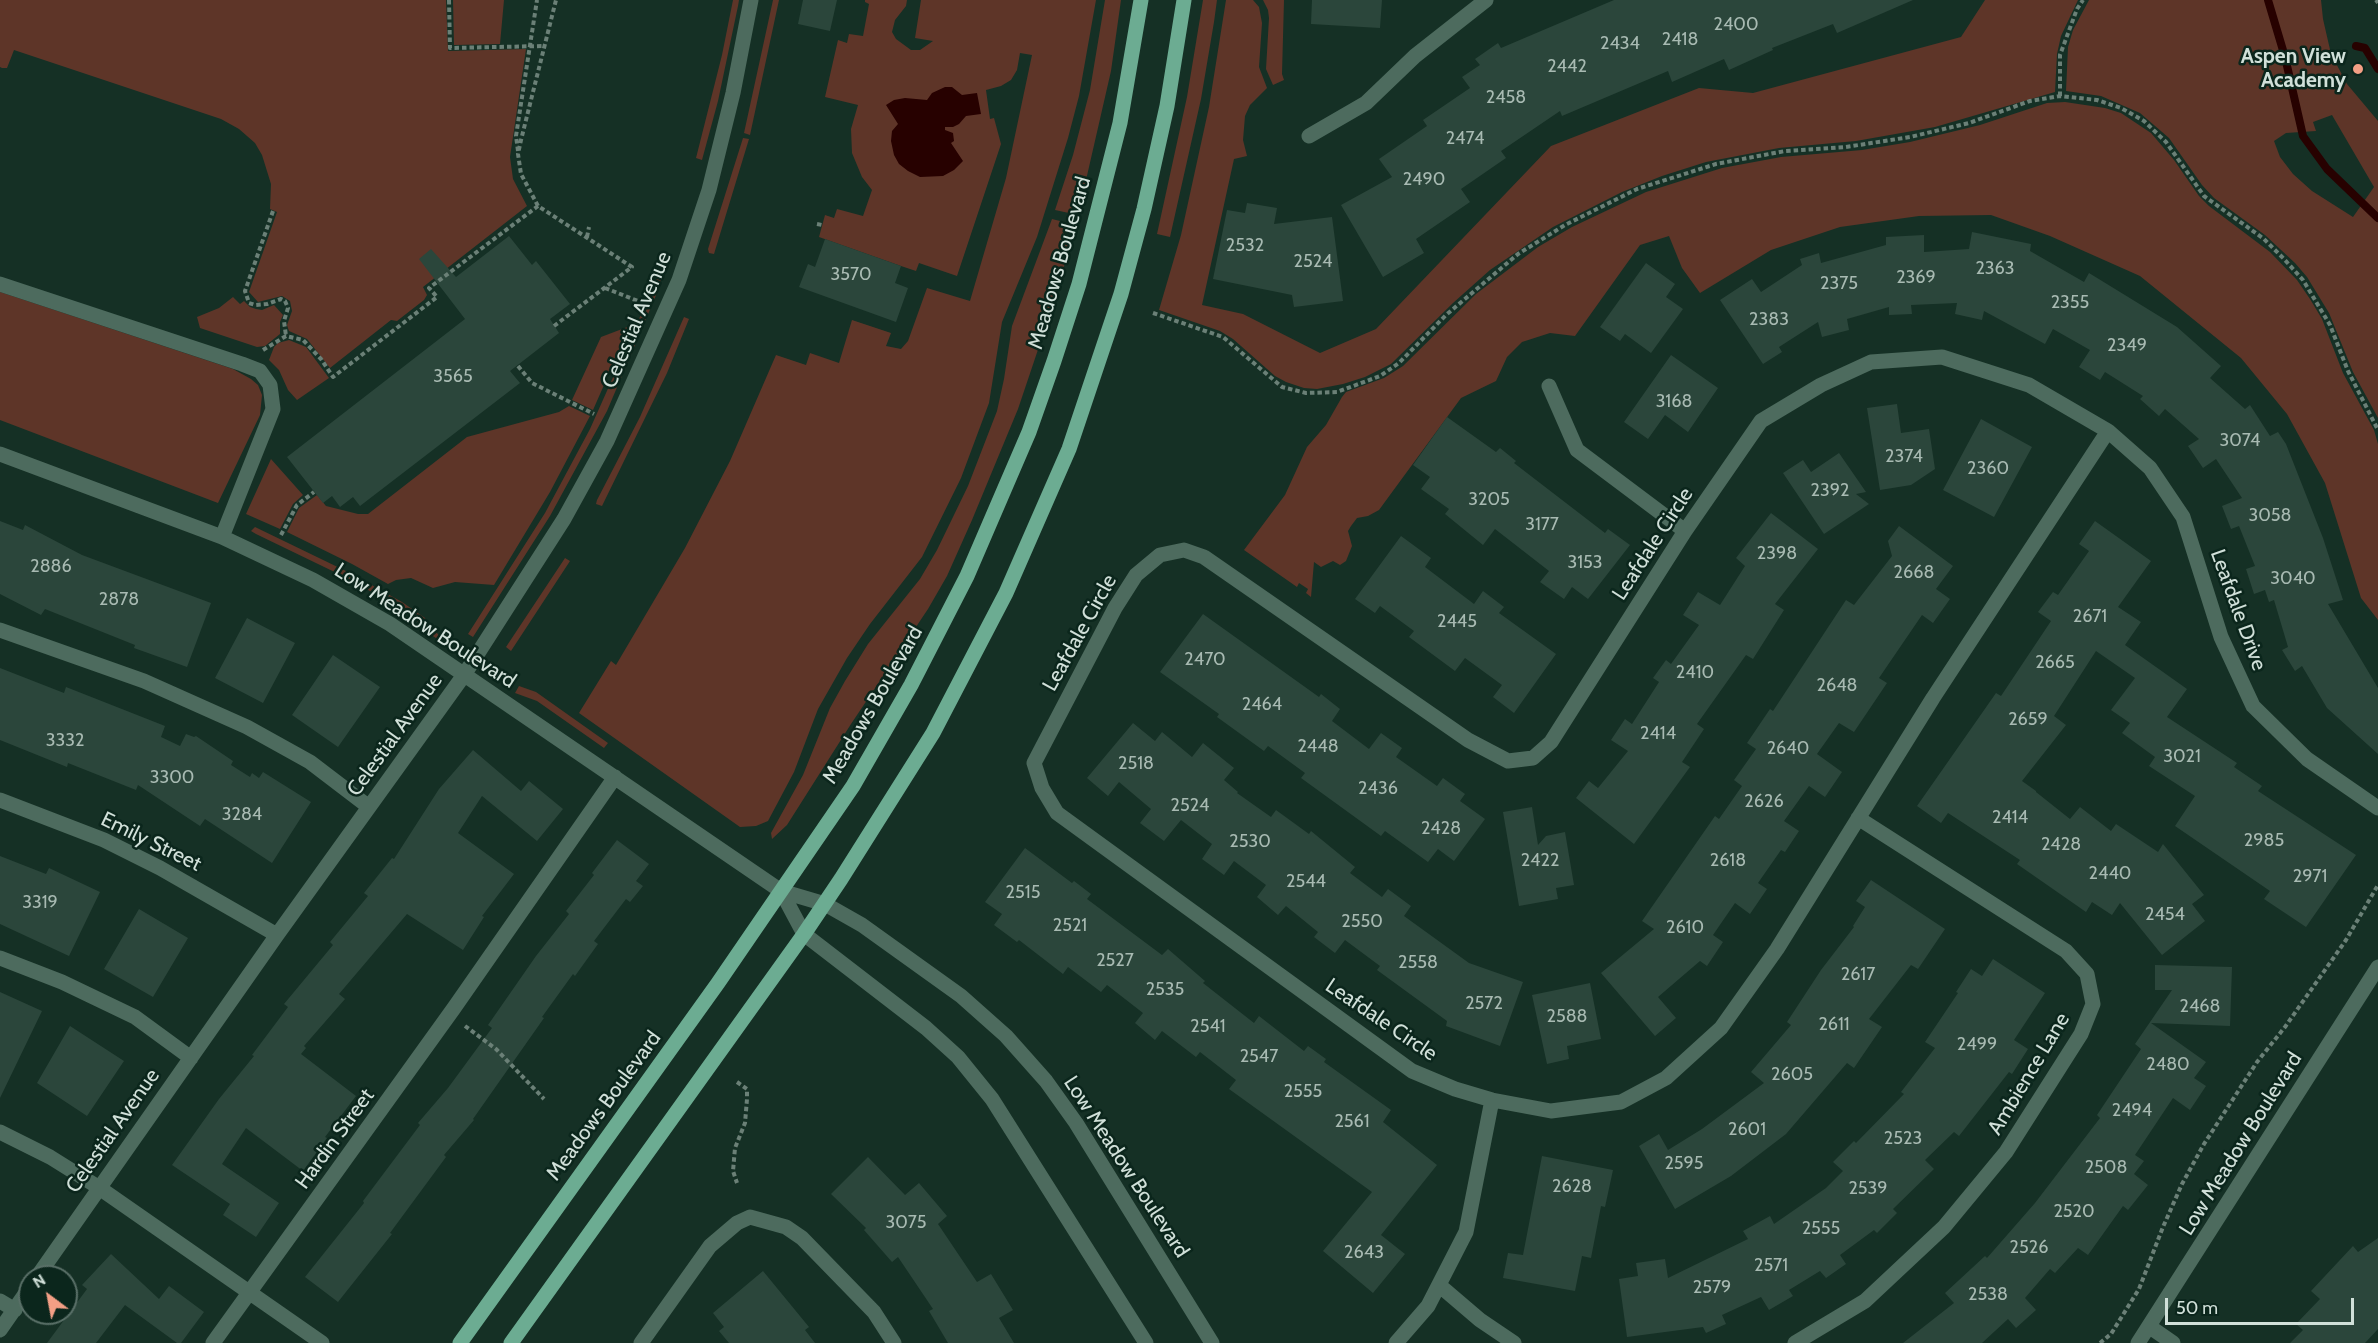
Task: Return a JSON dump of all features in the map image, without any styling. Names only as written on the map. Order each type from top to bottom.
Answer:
[{"type":"main road","name":"Meadows Boulevard","points":[[460,1343],[782,891],[853,786],[916,675],[967,576],[1029,432],[1058,350],[1102,199],[1120,123],[1141,0]]},
{"type":"main road","points":[[511,1343],[825,904],[933,733],[1006,593],[1069,449],[1121,294],[1144,209],[1169,95],[1184,0]]},
{"type":"street","name":"Celestial Avenue","points":[[45,1265],[98,1187],[464,675],[564,519],[607,441],[679,280],[709,190],[733,93],[751,0]]},
{"type":"street","points":[[1309,136],[1366,104],[1415,56],[1484,0]]},
{"type":"street","points":[[0,284],[260,371],[270,385],[273,409],[222,537]]},
{"type":"street","name":"Leafdale Circle","points":[[1942,357],[2029,385],[2108,431],[1933,698],[1777,949],[1720,1028],[1665,1078],[1621,1102],[1551,1111],[1492,1100],[1455,1089],[1412,1071],[1058,813],[1042,789],[1034,763],[1115,608],[1136,575],[1160,555],[1184,550],[1204,556],[1468,740],[1508,761],[1533,758],[1551,742],[1685,531],[1761,421],[1821,385],[1871,362],[1942,357]]},
{"type":"street","points":[[1549,386],[1577,450],[1685,531]]},
{"type":"street","name":"Leafdale Drive","points":[[2108,431],[2150,468],[2183,517],[2221,637],[2253,706],[2307,759],[2378,808]]},
{"type":"street","name":"Low Meadow Boulevard","points":[[0,454],[222,537],[323,586],[390,624],[782,891],[825,904],[862,925],[960,996],[1006,1036],[1077,1123],[1212,1343]]},
{"type":"street","points":[[0,630],[144,681],[247,727],[310,762],[369,807]]},
{"type":"street","points":[[452,1012],[615,777]]},
{"type":"street","name":"Emily Street","points":[[0,800],[104,840],[171,873],[277,935]]},
{"type":"street","name":"Ambience Lane","points":[[1795,1343],[1865,1301],[1944,1227],[2006,1152],[2081,1034],[2093,1004],[2087,974],[2066,951],[1858,818]]},
{"type":"street","name":"Low Meadow Boulevard","points":[[782,891],[804,934],[867,980],[958,1057],[992,1099],[1027,1151],[1146,1343]]},
{"type":"street","points":[[0,958],[63,982],[135,1017],[191,1058]]},
{"type":"street","name":"Low Meadow Boulevard","points":[[2138,1343],[2378,967]]},
{"type":"street","name":"Hardin Street","points":[[213,1343],[452,1012]]},
{"type":"street","points":[[1396,1343],[1428,1306],[1466,1232],[1492,1100]]},
{"type":"street","points":[[0,1132],[50,1157],[98,1187],[322,1343]]},
{"type":"street","points":[[641,1343],[710,1246],[737,1223],[750,1217],[786,1227],[802,1238],[868,1305],[894,1343]]},
{"type":"street","points":[[1439,1285],[1480,1320],[1514,1343]]},
{"type":"street","points":[[0,1301],[15,1310]]},
{"type":"street","points":[[0,1330],[18,1305]]},
{"type":"street","points":[[2150,1327],[2173,1343]]},
{"type":"path","points":[[449,0],[450,48],[544,46]]},
{"type":"path","points":[[537,0],[516,136],[521,174],[538,206],[632,267],[554,326]]},
{"type":"path","points":[[518,154],[556,0]]},
{"type":"path","points":[[2060,96],[2060,55],[2067,33],[2083,0]]},
{"type":"path","points":[[1154,313],[1222,337],[1282,387],[1306,393],[1337,392],[1380,376],[1399,363],[1446,315],[1518,254],[1565,225],[1637,189],[1716,164],[1785,151],[1846,147],[1910,137],[1969,123],[2030,101],[2060,96],[2097,100],[2121,108],[2144,121],[2166,142],[2204,195],[2264,239],[2284,259],[2303,280],[2330,326],[2348,371],[2378,430]]},
{"type":"path","points":[[257,351],[268,348],[286,336],[303,340],[333,377],[437,297],[429,288],[538,206]]},
{"type":"path","points":[[273,211],[245,291],[249,303],[255,305],[281,299],[285,301],[288,308],[284,321],[286,336]]},
{"type":"path","points":[[587,237],[589,227]]},
{"type":"path","points":[[604,288],[643,303]]},
{"type":"path","points":[[518,366],[532,383],[594,414]]},
{"type":"path","points":[[281,535],[297,505],[314,492]]},
{"type":"path","points":[[2100,1343],[2111,1334],[2139,1289],[2168,1216],[2204,1144],[2257,1062],[2285,1027],[2340,949],[2378,885]]},
{"type":"path","points":[[452,1012],[496,1049],[544,1099]]},
{"type":"path","points":[[737,1082],[747,1089],[745,1123],[735,1148],[733,1162],[737,1183]]},
{"type":"shaded area","points":[[0,0],[446,0],[448,51],[526,49],[510,157],[513,179],[527,206],[423,287],[427,295],[424,300],[397,321],[391,320],[330,368],[307,339],[289,331],[287,325],[292,311],[290,301],[282,296],[258,302],[249,292],[277,212],[270,209],[271,184],[262,155],[255,143],[239,129],[221,119],[14,50],[7,68],[0,67]]},
{"type":"shaded area","points":[[453,0],[504,0],[500,44],[454,45]]},
{"type":"shaded area","points":[[733,0],[739,0],[738,6],[718,101],[702,160],[696,158],[722,55]]},
{"type":"shaded area","points":[[773,0],[779,0],[750,135],[744,133]]},
{"type":"shaded area","points":[[865,0],[907,0],[906,6],[895,20],[892,32],[896,39],[911,50],[920,50],[933,41],[915,38],[921,0],[1096,0],[1079,96],[1068,138],[1037,237],[1002,322],[989,403],[961,478],[922,557],[870,624],[847,658],[818,709],[794,772],[768,821],[756,826],[740,827],[579,713],[611,661],[616,665],[685,548],[730,461],[776,355],[806,365],[810,353],[839,363],[852,320],[891,333],[886,346],[901,349],[908,341],[927,288],[970,301],[1006,178],[1032,55],[1020,53],[1017,70],[1011,80],[1001,86],[986,90],[990,119],[994,118],[1001,144],[957,276],[919,263],[916,271],[819,237],[825,215],[834,218],[837,209],[863,216],[872,190],[862,177],[852,153],[851,129],[858,105],[825,97],[838,40],[847,43],[849,34],[863,36],[869,4]]},
{"type":"shaded area","points":[[1105,0],[1121,0],[1111,71],[1078,215],[1055,210],[1073,155],[1090,90]]},
{"type":"shaded area","points":[[1203,0],[1217,0],[1201,99],[1170,237],[1157,234],[1187,97]]},
{"type":"shaded area","points":[[1226,0],[1253,0],[1259,7],[1262,23],[1259,67],[1267,88],[1250,105],[1245,116],[1243,140],[1247,156],[1234,159],[1202,305],[1243,314],[1320,353],[1376,329],[1551,146],[1699,88],[1753,93],[1961,37],[1985,0],[2078,0],[2061,36],[2057,54],[2055,92],[1935,127],[1856,141],[1779,148],[1706,162],[1622,192],[1553,227],[1490,270],[1391,364],[1365,377],[1317,389],[1304,388],[1275,376],[1233,339],[1220,331],[1159,310],[1181,235],[1209,107]]},
{"type":"shaded area","points":[[1263,0],[1284,0],[1282,74],[1284,80],[1273,85],[1266,69],[1269,18]]},
{"type":"shaded area","points":[[2089,0],[2321,0],[2331,54],[2347,84],[2378,121],[2378,418],[2353,372],[2329,313],[2307,277],[2295,263],[2265,235],[2214,198],[2202,185],[2169,138],[2140,113],[2101,96],[2066,91],[2068,47],[2073,30]],"holes":[[[2332,115],[2374,187],[2353,217],[2312,191],[2293,174],[2280,157],[2274,141],[2286,133],[2316,131],[2313,122]]]},
{"type":"shaded area","points":[[945,87],[952,87],[962,95],[977,93],[981,114],[966,116],[959,124],[945,127],[945,130],[953,133],[954,141],[951,143],[963,161],[943,176],[920,177],[899,164],[894,155],[891,141],[892,131],[898,124],[886,105],[894,100],[905,98],[927,100],[932,93]]},
{"type":"shaded area","points":[[2065,102],[2105,108],[2121,113],[2151,133],[2174,160],[2199,196],[2270,252],[2297,280],[2310,299],[2322,319],[2343,373],[2374,430],[2378,444],[2378,620],[2361,598],[2325,483],[2287,414],[2241,358],[2140,276],[2050,236],[1991,215],[1919,216],[1840,227],[1771,250],[1700,293],[1682,268],[1669,236],[1640,245],[1575,336],[1550,333],[1522,342],[1507,357],[1496,381],[1461,398],[1379,510],[1368,516],[1357,518],[1351,526],[1348,531],[1352,546],[1346,561],[1340,565],[1333,561],[1321,567],[1314,562],[1311,597],[1306,593],[1308,589],[1299,583],[1297,587],[1244,550],[1285,495],[1307,447],[1326,425],[1346,392],[1384,378],[1403,366],[1476,294],[1538,247],[1572,227],[1646,192],[1722,168],[1781,157],[1862,150],[1910,142],[1980,125],[2047,103]]},
{"type":"shaded area","points":[[743,138],[749,139],[714,254],[709,253],[708,249]]},
{"type":"shaded area","points":[[1052,219],[1076,225],[1050,314],[1018,409],[947,576],[928,609],[787,825],[772,839],[771,833],[803,775],[830,708],[868,644],[920,579],[937,550],[968,486],[997,411],[1012,326]]},
{"type":"shaded area","points":[[659,274],[661,281],[657,293],[607,411],[550,516],[473,637],[468,634],[545,513],[590,429]]},
{"type":"shaded area","points":[[0,292],[233,369],[258,385],[262,395],[260,415],[218,503],[0,420]]},
{"type":"shaded area","points":[[233,297],[240,304],[244,301],[256,309],[262,310],[274,305],[283,315],[280,322],[280,334],[265,346],[257,347],[200,328],[197,317],[219,308]]},
{"type":"shaded area","points":[[684,317],[689,319],[667,373],[602,506],[596,504],[640,417]]},
{"type":"shaded area","points":[[630,326],[593,410],[572,400],[601,337]]},
{"type":"shaded area","points":[[289,340],[306,347],[329,378],[297,400],[288,390],[279,370],[269,360],[278,343]]},
{"type":"shaded area","points":[[569,406],[590,416],[550,492],[494,585],[455,582],[433,588],[411,578],[396,580],[388,584],[287,532],[299,508],[317,495],[326,506],[358,514],[368,514],[467,437],[559,412]]},
{"type":"shaded area","points":[[271,459],[303,495],[293,504],[280,529],[246,514]]},
{"type":"shaded area","points":[[255,527],[350,573],[402,602],[425,618],[441,638],[439,640],[422,629],[415,617],[349,579],[251,531]]},
{"type":"shaded area","points":[[565,558],[570,561],[511,651],[506,647]]},
{"type":"shaded area","points":[[519,686],[536,692],[608,743],[604,748],[537,701],[515,693]]},
{"type":"building","points":[[803,0],[837,0],[830,31],[798,24]]},
{"type":"building","points":[[1312,0],[1382,0],[1380,28],[1311,24]]},
{"type":"building","points":[[1614,0],[1913,0],[1837,33],[1833,24],[1772,48],[1773,50],[1729,70],[1724,59],[1672,82],[1668,71],[1562,116],[1560,111],[1501,151],[1506,158],[1461,189],[1470,202],[1416,239],[1424,253],[1383,277],[1341,205],[1392,177],[1379,159],[1427,126],[1423,120],[1470,88],[1462,77],[1480,65],[1475,59],[1498,43],[1501,48]]},
{"type":"building","points":[[1247,203],[1277,208],[1274,224],[1332,217],[1343,301],[1294,307],[1292,295],[1213,279],[1227,210],[1245,213]]},
{"type":"building","points":[[1972,232],[2031,244],[2030,251],[2084,282],[2089,273],[2177,327],[2221,366],[2210,378],[2245,409],[2250,405],[2270,436],[2278,432],[2286,444],[2323,538],[2343,600],[2328,604],[2378,688],[2378,754],[2327,708],[2302,666],[2295,671],[2282,650],[2288,647],[2274,600],[2269,602],[2265,590],[2254,594],[2246,569],[2255,566],[2239,526],[2231,529],[2222,506],[2242,498],[2216,459],[2203,468],[2188,446],[2199,439],[2165,409],[2159,416],[2140,399],[2143,396],[2105,372],[2100,380],[2079,367],[2090,350],[2053,329],[2045,344],[1984,311],[1982,320],[1955,314],[1957,303],[1911,305],[1912,314],[1889,315],[1889,307],[1847,319],[1849,330],[1822,337],[1818,322],[1779,347],[1782,352],[1763,364],[1720,300],[1752,279],[1761,292],[1802,265],[1800,259],[1819,253],[1821,263],[1886,245],[1886,237],[1924,235],[1924,252],[1969,249]]},
{"type":"building","points":[[509,236],[532,265],[536,261],[570,304],[550,319],[559,333],[510,371],[520,383],[360,506],[353,497],[340,507],[332,496],[323,503],[287,457],[465,319],[419,259],[431,249],[456,277]]},
{"type":"building","points":[[825,239],[901,266],[895,283],[908,288],[896,322],[799,287],[808,264],[815,267]]},
{"type":"building","points":[[1646,263],[1675,284],[1666,297],[1683,309],[1651,353],[1625,334],[1620,341],[1600,327]]},
{"type":"building","points":[[1671,355],[1718,388],[1688,432],[1665,415],[1648,439],[1624,422]]},
{"type":"building","points":[[1897,404],[1901,433],[1929,429],[1935,469],[1911,485],[1880,490],[1867,408]]},
{"type":"building","points":[[1447,417],[1496,452],[1500,448],[1516,461],[1514,463],[1605,533],[1608,529],[1630,545],[1588,599],[1572,587],[1564,599],[1540,582],[1549,571],[1495,529],[1483,545],[1445,514],[1449,509],[1421,489],[1430,477],[1413,465]]},
{"type":"building","points":[[1981,419],[2032,447],[1994,517],[1943,490]]},
{"type":"building","points":[[1839,453],[1866,492],[1856,494],[1869,504],[1824,534],[1783,473],[1803,460],[1811,472]]},
{"type":"building","points":[[1771,513],[1818,549],[1775,604],[1784,610],[1753,659],[1746,655],[1697,724],[1704,729],[1682,762],[1690,767],[1634,844],[1576,798],[1589,781],[1598,788],[1628,751],[1611,740],[1625,719],[1632,724],[1659,682],[1653,678],[1666,660],[1671,664],[1699,625],[1683,615],[1698,592],[1720,605],[1745,566],[1736,558]]},
{"type":"building","points":[[0,521],[23,530],[25,525],[82,555],[211,603],[187,667],[134,648],[135,645],[45,609],[41,615],[0,594]]},
{"type":"building","points":[[2095,521],[2151,561],[2118,607],[2141,622],[2125,645],[2187,689],[2167,717],[2237,763],[2234,767],[2262,786],[2258,791],[2356,855],[2306,927],[2264,899],[2270,891],[2175,826],[2195,796],[2149,766],[2155,757],[2122,733],[2130,723],[2111,710],[2135,678],[2096,651],[2054,716],[2066,725],[2022,781],[2070,819],[2080,807],[2111,831],[2116,824],[2158,852],[2163,844],[2204,895],[2192,904],[2205,921],[2162,955],[2120,903],[2112,915],[2092,902],[2086,912],[2017,864],[2020,860],[1948,813],[1941,823],[1917,806],[1996,693],[2001,696],[2051,621],[2038,612],[2053,592],[2058,595],[2089,551],[2079,544]]},
{"type":"building","points":[[1899,526],[1953,566],[1936,589],[1950,599],[1933,623],[1922,615],[1879,678],[1887,683],[1854,732],[1839,723],[1817,754],[1842,772],[1825,797],[1809,786],[1784,821],[1799,831],[1785,852],[1781,850],[1758,883],[1767,889],[1750,914],[1735,903],[1713,935],[1723,942],[1707,966],[1700,961],[1658,997],[1676,1018],[1655,1036],[1601,973],[1654,929],[1642,921],[1715,816],[1719,819],[1742,786],[1734,780],[1756,749],[1747,743],[1770,709],[1773,711],[1846,600],[1854,605],[1892,556],[1888,541]]},
{"type":"building","points":[[1401,536],[1431,558],[1425,567],[1474,604],[1483,591],[1504,607],[1499,613],[1556,654],[1514,713],[1493,697],[1502,685],[1465,658],[1455,671],[1409,637],[1414,631],[1380,606],[1375,613],[1355,599]]},
{"type":"building","points":[[1203,614],[1319,697],[1321,694],[1340,709],[1332,721],[1369,749],[1381,733],[1402,748],[1396,757],[1437,786],[1443,778],[1465,794],[1460,801],[1485,819],[1454,861],[1438,849],[1428,862],[1385,831],[1381,836],[1301,778],[1305,773],[1268,746],[1264,751],[1217,717],[1219,714],[1160,672]]},
{"type":"building","points":[[247,618],[295,643],[263,703],[215,678]]},
{"type":"building","points":[[333,655],[380,687],[338,747],[292,715]]},
{"type":"building","points":[[0,668],[64,693],[66,687],[165,726],[161,737],[180,746],[186,734],[196,736],[233,761],[231,765],[250,777],[252,773],[259,778],[263,772],[311,802],[272,863],[205,819],[200,826],[138,785],[136,790],[68,763],[67,767],[0,740]]},
{"type":"building","points":[[1133,723],[1155,741],[1162,732],[1192,757],[1203,743],[1234,768],[1224,780],[1237,793],[1271,817],[1276,810],[1309,834],[1311,831],[1355,867],[1350,873],[1382,897],[1388,889],[1411,906],[1404,916],[1469,963],[1523,982],[1500,1046],[1446,1026],[1447,1021],[1377,970],[1380,966],[1345,940],[1335,953],[1314,937],[1318,932],[1286,906],[1278,915],[1257,897],[1266,885],[1234,861],[1224,875],[1202,859],[1212,844],[1181,820],[1164,841],[1140,823],[1151,809],[1119,782],[1108,796],[1087,778]]},
{"type":"building","points":[[473,750],[521,791],[529,781],[563,809],[537,841],[482,796],[458,833],[514,874],[482,916],[484,917],[463,950],[407,914],[339,994],[345,999],[304,1046],[306,1048],[301,1054],[356,1096],[303,1171],[246,1128],[222,1164],[279,1203],[256,1237],[223,1215],[230,1204],[172,1165],[219,1099],[254,1056],[252,1055],[288,1007],[284,1004],[333,945],[330,942],[368,896],[364,893],[392,858],[394,859],[439,789]]},
{"type":"building","points":[[1532,807],[1538,845],[1546,836],[1565,832],[1574,885],[1556,888],[1558,899],[1519,906],[1503,812]]},
{"type":"building","points":[[617,840],[649,864],[636,881],[643,886],[630,902],[626,899],[594,941],[598,944],[542,1017],[544,1018],[474,1120],[444,1155],[446,1157],[390,1233],[392,1234],[338,1302],[305,1277],[364,1203],[363,1201],[420,1125],[418,1123],[448,1088],[492,1028],[488,1025],[536,956],[569,914],[566,911]]},
{"type":"building","points":[[1025,848],[1072,883],[1074,881],[1091,894],[1087,899],[1162,955],[1168,949],[1205,981],[1203,983],[1254,1023],[1259,1016],[1304,1051],[1308,1046],[1326,1059],[1324,1062],[1391,1110],[1383,1122],[1437,1165],[1381,1235],[1405,1254],[1373,1293],[1323,1251],[1372,1192],[1229,1089],[1236,1080],[1200,1052],[1196,1057],[1162,1031],[1155,1040],[1135,1023],[1143,1013],[1107,985],[1101,992],[1068,967],[1063,974],[1019,940],[1017,942],[994,925],[1002,914],[985,902]]},
{"type":"building","points":[[0,856],[46,874],[49,868],[100,892],[69,956],[0,924]]},
{"type":"building","points":[[1871,880],[1945,929],[1918,969],[1911,965],[1869,1019],[1882,1027],[1854,1068],[1847,1063],[1786,1134],[1731,1176],[1675,1209],[1639,1146],[1659,1134],[1668,1150],[1702,1129],[1764,1083],[1751,1072],[1791,1025],[1787,1022],[1821,970],[1854,927],[1865,907],[1856,901]]},
{"type":"building","points":[[139,909],[188,938],[153,997],[104,969]]},
{"type":"building","points":[[1993,959],[2045,993],[2014,1040],[2028,1049],[2012,1074],[2009,1072],[1959,1136],[1954,1132],[1925,1160],[1934,1169],[1893,1209],[1897,1213],[1877,1233],[1874,1230],[1840,1255],[1846,1264],[1826,1278],[1820,1271],[1789,1290],[1793,1296],[1769,1310],[1761,1297],[1722,1315],[1726,1324],[1706,1333],[1703,1327],[1627,1337],[1619,1279],[1638,1276],[1636,1263],[1665,1259],[1668,1278],[1748,1239],[1743,1231],[1770,1216],[1774,1224],[1826,1188],[1843,1171],[1833,1162],[1854,1141],[1856,1143],[1904,1094],[1901,1092],[1935,1048],[1925,1042],[1971,969],[1982,976]]},
{"type":"building","points":[[2155,965],[2232,967],[2230,1026],[2151,1023],[2206,1062],[2194,1078],[2206,1086],[2190,1110],[2173,1098],[2135,1155],[2144,1161],[2134,1174],[2148,1185],[2128,1210],[2123,1206],[2088,1255],[2078,1248],[2055,1273],[2050,1269],[2025,1298],[2036,1310],[2016,1328],[2008,1319],[1982,1343],[1903,1343],[1954,1303],[1945,1293],[1985,1256],[1987,1258],[2035,1203],[2100,1118],[2097,1115],[2141,1049],[2135,1044],[2172,990],[2155,990]]},
{"type":"building","points":[[1590,983],[1601,1039],[1567,1046],[1569,1059],[1547,1064],[1532,995]]},
{"type":"building","points":[[0,992],[42,1011],[0,1098]]},
{"type":"building","points":[[70,1026],[124,1061],[87,1116],[37,1083]]},
{"type":"building","points":[[1542,1156],[1613,1170],[1605,1207],[1601,1206],[1591,1258],[1582,1256],[1575,1291],[1503,1278],[1508,1253],[1523,1255]]},
{"type":"building","points":[[868,1157],[905,1195],[919,1183],[947,1216],[938,1224],[977,1282],[991,1274],[1013,1310],[999,1318],[1014,1343],[948,1343],[929,1311],[933,1309],[898,1257],[892,1262],[864,1230],[866,1228],[831,1194]]},
{"type":"building","points":[[2378,1238],[2378,1329],[2365,1343],[2290,1343],[2303,1330],[2296,1324],[2320,1299],[2311,1291],[2353,1246],[2358,1252]]},
{"type":"building","points":[[111,1254],[159,1299],[169,1286],[204,1312],[181,1343],[177,1343],[125,1305],[96,1343],[47,1343],[60,1325],[78,1325],[78,1301],[87,1289],[82,1285]]},
{"type":"building","points":[[763,1271],[809,1327],[805,1330],[815,1343],[729,1343],[719,1331],[724,1327],[713,1313]]},
{"type":"waterway","points":[[2268,0],[2285,57],[2303,136],[2327,169],[2378,218]]},
{"type":"waterway","points":[[2356,46],[2365,48],[2378,69]]},
{"type":"place","name":"Aspen View Academy","points":[[2358,69]]}]
